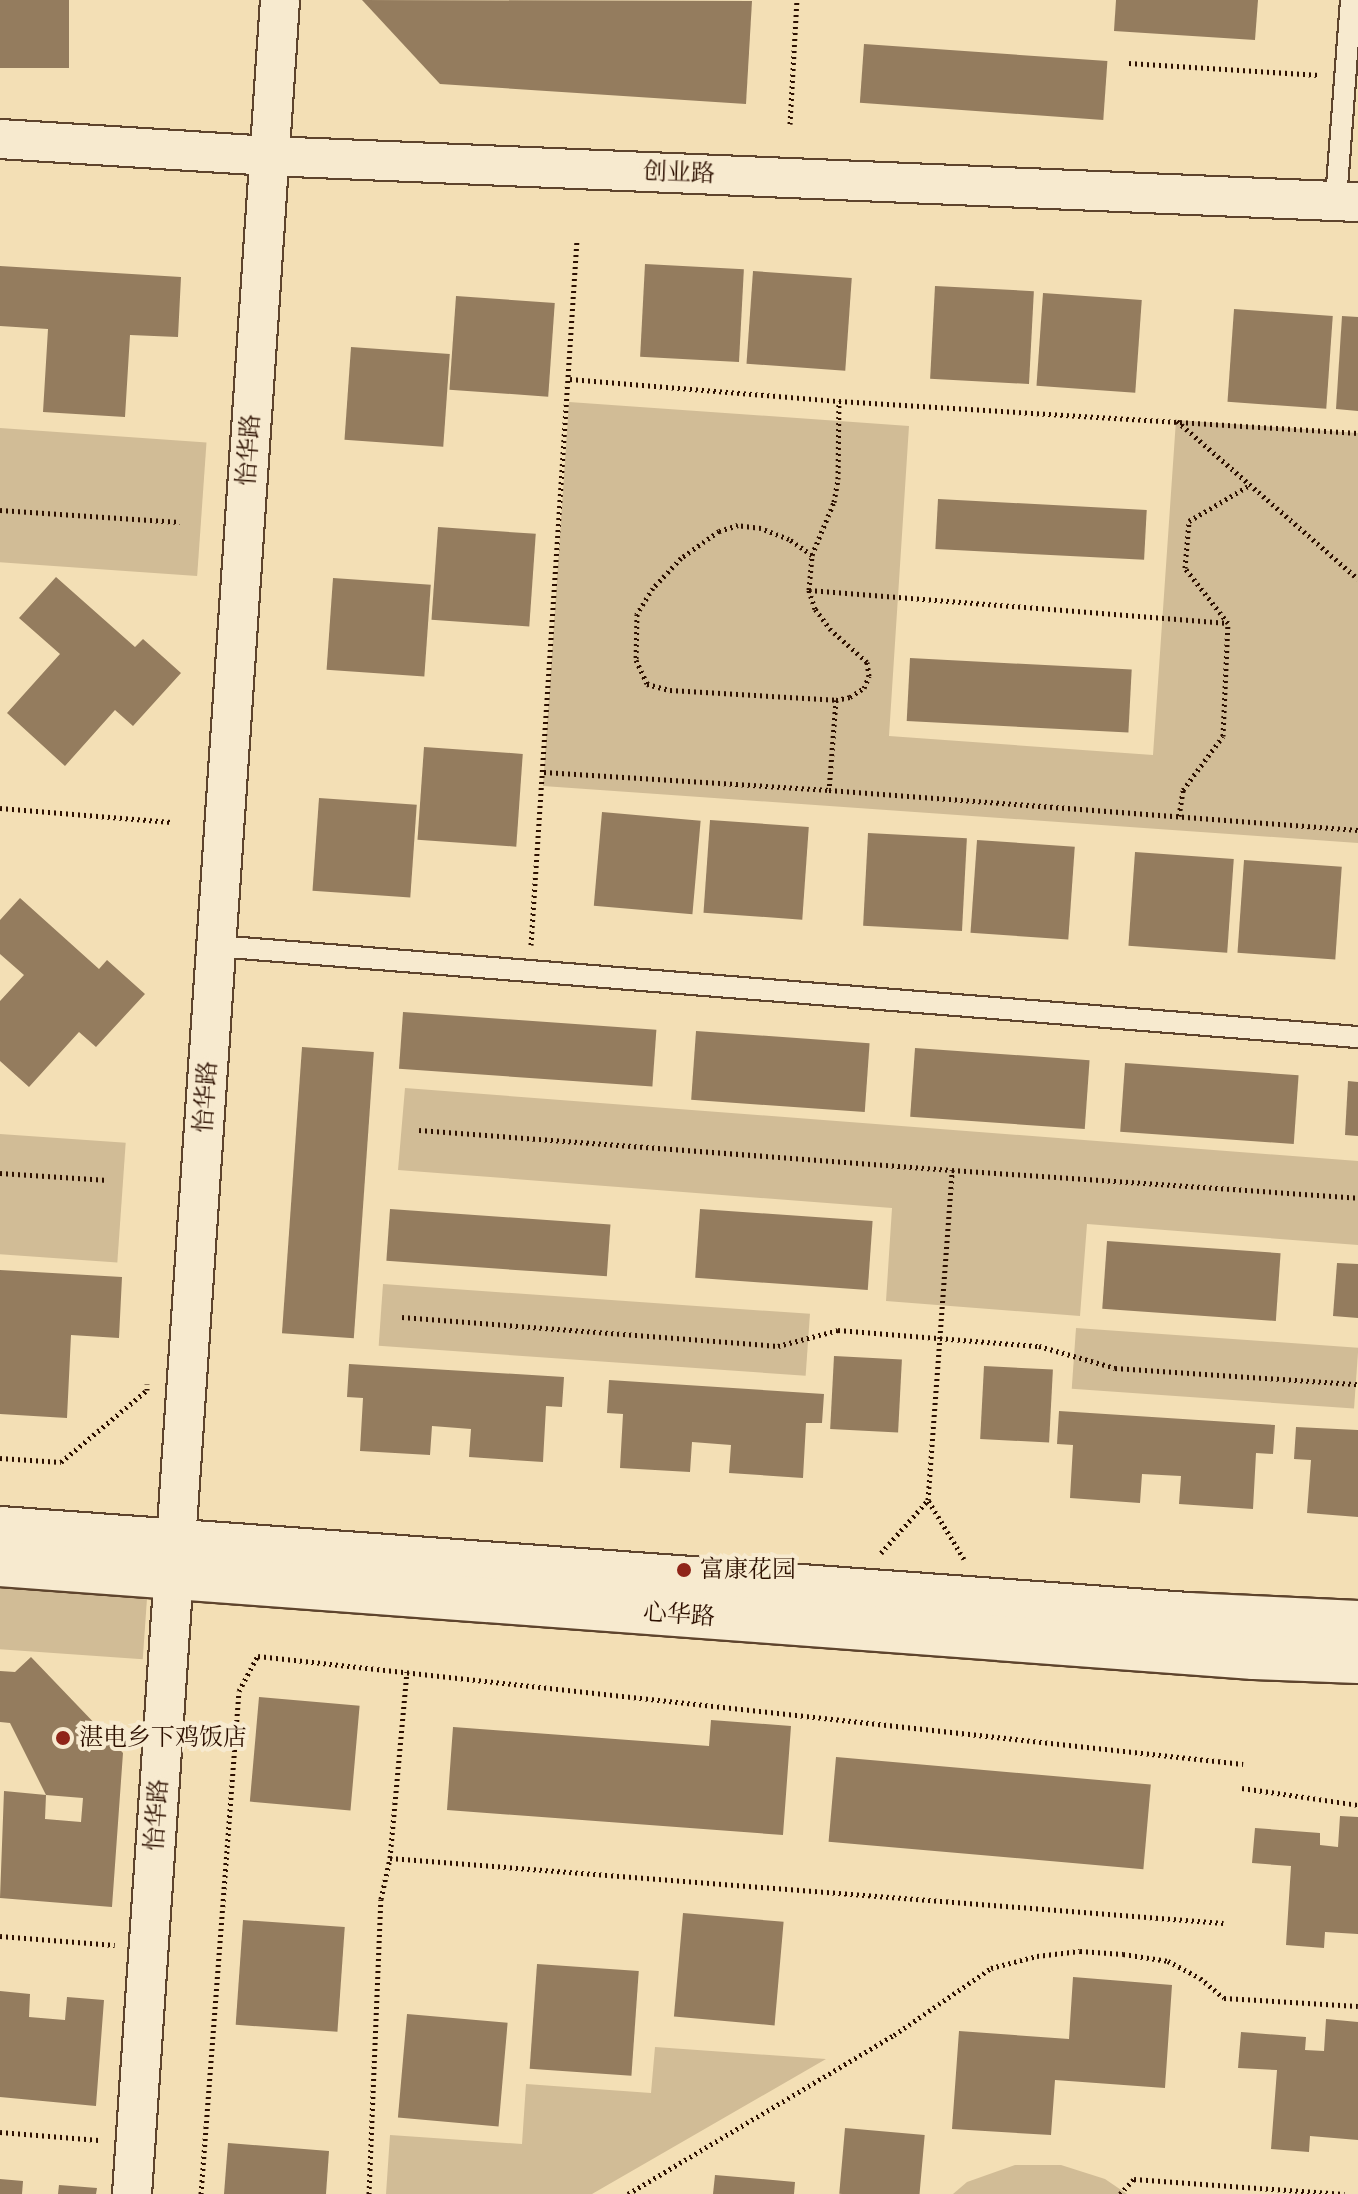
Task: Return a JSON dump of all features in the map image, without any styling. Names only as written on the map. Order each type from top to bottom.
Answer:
[{"type":"street","name":"怡华路","points":[[132,2194],[280,0]]},
{"type":"street","name":"创业路","points":[[0,139],[269,156],[1347,201]]},
{"type":"street","name":"心华路","points":[[0,1529],[175,1561],[1238,1656],[1358,1661]]},
{"type":"street","name":"心华路","points":[[0,1564],[175,1561],[847,1590],[1358,1623]]},
{"type":"lane","points":[[1347,201],[1345,77],[1351,0]]},
{"type":"lane","points":[[216,946],[1358,1037]]},
{"type":"path","points":[[790,124],[797,0]]},
{"type":"path","points":[[1129,63],[1345,77]]},
{"type":"path","points":[[529,970],[577,240]]},
{"type":"path","points":[[570,379],[839,401],[1358,433]]},
{"type":"path","points":[[812,555],[789,539],[761,528],[738,525],[719,531],[681,558],[653,588],[637,614],[636,660],[647,684],[670,690],[836,700],[850,697],[864,688],[869,676],[867,662],[831,630],[815,609],[809,590],[812,555],[836,491],[839,401]]},
{"type":"path","points":[[1176,420],[1358,579]]},
{"type":"path","points":[[1179,816],[1183,790],[1223,736],[1228,623],[1185,568],[1189,521],[1250,485]]},
{"type":"path","points":[[0,510],[180,522]]},
{"type":"path","points":[[809,590],[1228,623]]},
{"type":"path","points":[[829,790],[836,700]]},
{"type":"path","points":[[544,772],[1358,830]]},
{"type":"path","points":[[0,808],[171,822]]},
{"type":"path","points":[[419,1130],[1358,1198]]},
{"type":"path","points":[[952,1170],[928,1500],[989,1601]]},
{"type":"path","points":[[0,1173],[108,1180]]},
{"type":"path","points":[[402,1317],[778,1346],[838,1330],[1039,1346],[1115,1368],[1358,1384]]},
{"type":"path","points":[[847,1590],[928,1500]]},
{"type":"path","points":[[201,2194],[239,1691],[258,1656],[1243,1764]]},
{"type":"path","points":[[369,2194],[381,1899],[390,1858],[407,1672]]},
{"type":"path","points":[[1242,1788],[1358,1805]]},
{"type":"path","points":[[390,1858],[1223,1923]]},
{"type":"path","points":[[0,1936],[148,1947]]},
{"type":"path","points":[[628,2194],[894,2035],[991,1968],[1037,1956],[1080,1951],[1168,1961],[1200,1978],[1224,1998],[1358,2006]]},
{"type":"path","points":[[0,2132],[135,2143]]},
{"type":"path","points":[[1120,2194],[1134,2179],[1344,2194]]},
{"type":"shaded area","points":[[569,402],[909,426],[889,736],[1153,755],[1176,420],[1358,433],[1358,843],[543,786]]},
{"type":"shaded area","points":[[0,428],[206,442],[197,576],[0,562]]},
{"type":"shaded area","points":[[405,1088],[1358,1161],[1358,1245],[1087,1224],[1080,1316],[886,1301],[892,1208],[398,1170]]},
{"type":"shaded area","points":[[0,1134],[126,1143],[117,1262],[0,1254]]},
{"type":"shaded area","points":[[383,1284],[810,1314],[806,1376],[379,1346]]},
{"type":"shaded area","points":[[1076,1328],[1358,1348],[1354,1409],[1072,1389]]},
{"type":"shaded area","points":[[0,1579],[148,1589],[143,1659],[0,1649]]},
{"type":"shaded area","points":[[655,2047],[826,2059],[592,2194],[386,2194],[390,2135],[522,2144],[526,2084],[651,2093]]},
{"type":"shaded area","points":[[1015,2165],[1061,2165],[1105,2179],[1127,2194],[953,2194],[967,2182]]},
{"type":"building","points":[[0,0],[69,0],[69,68],[0,68]]},
{"type":"building","points":[[362,0],[752,1],[746,104],[440,84]]},
{"type":"building","points":[[1116,0],[1258,0],[1255,40],[1114,31]]},
{"type":"building","points":[[864,44],[1107,61],[1103,120],[860,103]]},
{"type":"building","points":[[645,264],[744,269],[739,362],[640,357]]},
{"type":"building","points":[[0,266],[181,277],[178,337],[130,335],[125,417],[43,412],[48,329],[0,326]]},
{"type":"building","points":[[753,271],[852,278],[845,371],[747,364]]},
{"type":"building","points":[[935,286],[1034,291],[1029,384],[930,379]]},
{"type":"building","points":[[1043,293],[1142,300],[1135,393],[1037,386]]},
{"type":"building","points":[[456,296],[555,303],[548,397],[449,390]]},
{"type":"building","points":[[1234,309],[1333,316],[1326,409],[1228,402]]},
{"type":"building","points":[[1342,316],[1358,317],[1358,411],[1336,409]]},
{"type":"building","points":[[351,347],[450,354],[443,447],[345,440]]},
{"type":"building","points":[[938,499],[1147,510],[1144,560],[935,549]]},
{"type":"building","points":[[438,527],[536,534],[529,627],[432,620]]},
{"type":"building","points":[[56,577],[135,647],[143,639],[181,673],[133,726],[115,710],[65,766],[7,713],[60,654],[19,618]]},
{"type":"building","points":[[333,578],[431,585],[424,677],[327,670]]},
{"type":"building","points":[[910,658],[1132,670],[1128,733],[907,721]]},
{"type":"building","points":[[424,747],[523,754],[516,847],[418,840]]},
{"type":"building","points":[[319,798],[417,805],[410,898],[313,891]]},
{"type":"building","points":[[602,812],[701,821],[692,914],[594,906]]},
{"type":"building","points":[[710,820],[809,827],[802,920],[704,913]]},
{"type":"building","points":[[868,833],[967,838],[962,931],[863,926]]},
{"type":"building","points":[[977,840],[1075,847],[1068,940],[971,933]]},
{"type":"building","points":[[1135,852],[1234,859],[1227,953],[1128,946]]},
{"type":"building","points":[[1244,860],[1342,867],[1335,960],[1238,953]]},
{"type":"building","points":[[20,898],[99,969],[107,960],[145,994],[96,1047],[79,1032],[29,1087],[0,1061],[0,1001],[24,975],[0,954],[0,920]]},
{"type":"building","points":[[403,1012],[656,1030],[652,1087],[399,1069]]},
{"type":"building","points":[[696,1031],[870,1043],[865,1112],[691,1100]]},
{"type":"building","points":[[302,1047],[374,1052],[354,1338],[282,1333]]},
{"type":"building","points":[[915,1048],[1090,1060],[1085,1129],[910,1117]]},
{"type":"building","points":[[1125,1063],[1299,1075],[1294,1144],[1120,1132]]},
{"type":"building","points":[[1348,1081],[1358,1082],[1358,1136],[1345,1135]]},
{"type":"building","points":[[390,1209],[610,1224],[607,1276],[386,1261]]},
{"type":"building","points":[[700,1209],[873,1221],[868,1290],[695,1278]]},
{"type":"building","points":[[1107,1241],[1281,1253],[1276,1321],[1102,1309]]},
{"type":"building","points":[[1337,1263],[1358,1264],[1358,1318],[1333,1316]]},
{"type":"building","points":[[0,1270],[122,1277],[119,1338],[71,1335],[67,1418],[0,1414]]},
{"type":"building","points":[[834,1356],[902,1360],[898,1432],[830,1429]]},
{"type":"building","points":[[349,1364],[564,1377],[562,1407],[546,1406],[543,1462],[469,1457],[471,1429],[432,1426],[430,1455],[360,1451],[363,1398],[347,1397]]},
{"type":"building","points":[[984,1366],[1053,1370],[1049,1443],[980,1439]]},
{"type":"building","points":[[609,1380],[824,1394],[822,1423],[806,1423],[803,1478],[729,1473],[731,1445],[692,1442],[690,1472],[620,1468],[623,1414],[607,1413]]},
{"type":"building","points":[[1059,1411],[1275,1425],[1273,1454],[1256,1453],[1253,1509],[1179,1504],[1181,1476],[1142,1474],[1140,1503],[1070,1498],[1073,1445],[1057,1444]]},
{"type":"building","points":[[1296,1427],[1358,1430],[1358,1517],[1307,1513],[1311,1460],[1294,1459]]},
{"type":"building","points":[[31,1657],[123,1753],[112,1907],[0,1898],[4,1791],[46,1795],[10,1723],[0,1722],[0,1671],[15,1672]],"holes":[[[46,1795],[83,1798],[81,1822],[45,1819]]]},
{"type":"building","points":[[259,1697],[360,1706],[350,1810],[250,1802]]},
{"type":"building","points":[[711,1720],[791,1726],[783,1835],[447,1810],[453,1727],[709,1746]]},
{"type":"building","points":[[836,1757],[1151,1785],[1143,1869],[829,1842]]},
{"type":"building","points":[[1340,1816],[1358,1817],[1358,1934],[1325,1932],[1324,1948],[1286,1945],[1291,1866],[1252,1863],[1255,1828],[1320,1833],[1320,1845],[1338,1847]]},
{"type":"building","points":[[683,1913],[784,1922],[775,2025],[674,2017]]},
{"type":"building","points":[[243,1920],[345,1927],[337,2032],[236,2025]]},
{"type":"building","points":[[537,1964],[639,1971],[631,2076],[530,2069]]},
{"type":"building","points":[[1073,1977],[1172,1985],[1165,2088],[1055,2080],[1051,2135],[952,2129],[959,2031],[1069,2039]]},
{"type":"building","points":[[0,1991],[30,1994],[29,2017],[65,2020],[67,1997],[104,2000],[96,2106],[0,2097]]},
{"type":"building","points":[[407,2014],[508,2023],[499,2126],[398,2118]]},
{"type":"building","points":[[1326,2019],[1358,2022],[1358,2140],[1310,2136],[1309,2152],[1271,2149],[1277,2070],[1238,2068],[1241,2032],[1306,2037],[1305,2050],[1324,2051]]},
{"type":"building","points":[[845,2128],[925,2135],[920,2194],[839,2194]]},
{"type":"building","points":[[228,2143],[329,2151],[326,2194],[224,2194]]},
{"type":"building","points":[[715,2175],[795,2182],[794,2194],[713,2194]]},
{"type":"building","points":[[0,2179],[23,2181],[22,2194],[0,2194]]},
{"type":"building","points":[[59,2185],[97,2188],[96,2194],[58,2194]]},
{"type":"place","name":"富康花园","points":[[684,1570]]},
{"type":"place","name":"湛电乡下鸡饭店","points":[[63,1738]]}]
